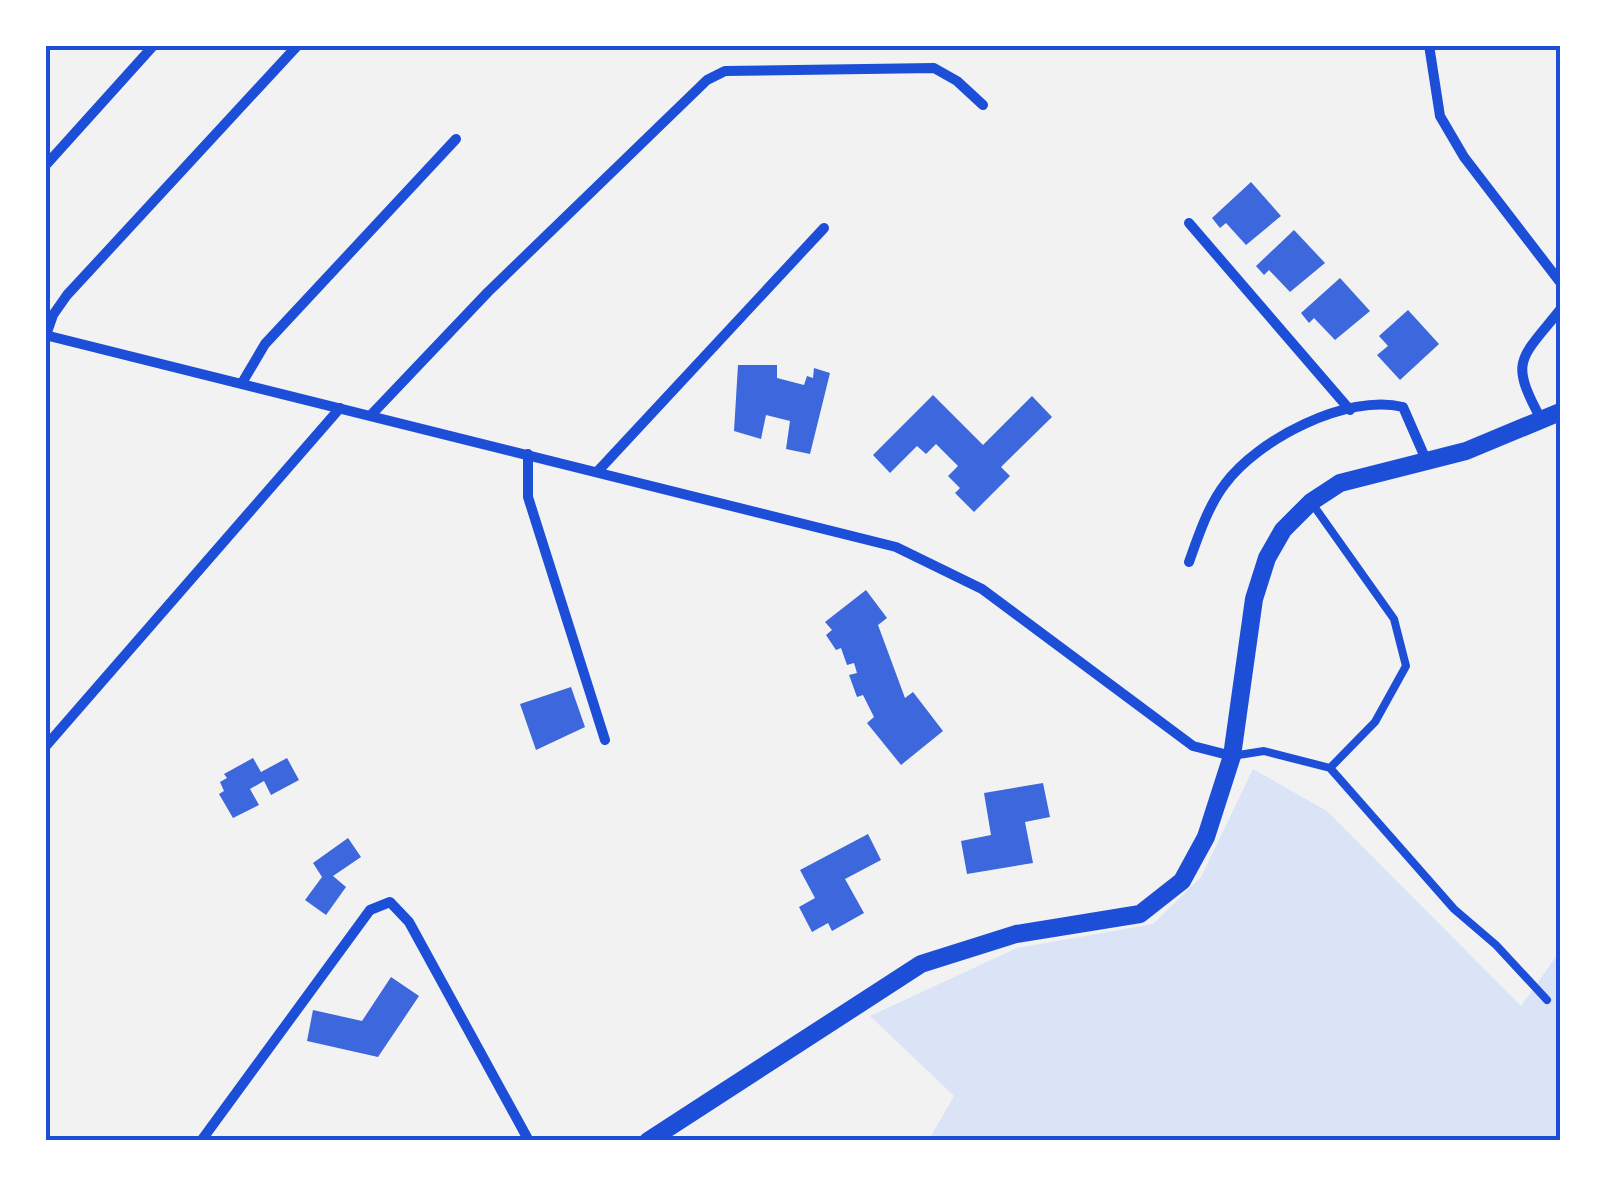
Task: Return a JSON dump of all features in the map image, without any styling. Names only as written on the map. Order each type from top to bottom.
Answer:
[{"type":"street","points":[[45,166],[154,45]]},
{"type":"street","points":[[298,45],[67,295],[53,315],[46,335],[855,534],[938,564],[1032,623],[1177,736],[1193,746],[1232,756]]},
{"type":"street","points":[[1428,45],[1440,116],[1464,157],[1560,282]]},
{"type":"street","points":[[371,415],[488,292],[707,80],[725,70],[934,68],[983,106]]},
{"type":"street","points":[[242,384],[265,344],[456,139]]},
{"type":"street","points":[[1189,222],[1350,410]]},
{"type":"street","points":[[598,471],[824,228]]},
{"type":"street","points":[[1542,421],[1519,373],[1524,356],[1560,310]]},
{"type":"street","points":[[1188,562],[1223,486],[1255,451],[1319,418],[1389,404],[1403,407],[1427,463]]},
{"type":"street","points":[[45,748],[340,408]]},
{"type":"street","points":[[648,1141],[921,964],[1016,934],[1140,914],[1182,881],[1206,837],[1232,756],[1258,585],[1283,530],[1311,502],[1340,484],[1427,463],[1560,412]]},
{"type":"street","points":[[528,454],[528,497],[605,740]]},
{"type":"street","points":[[202,1141],[370,910],[390,902],[409,922],[529,1141]]},
{"type":"lane","points":[[1311,502],[1394,619],[1406,666],[1375,722],[1330,768]]},
{"type":"lane","points":[[1232,756],[1264,751],[1330,768],[1454,909],[1496,944],[1547,1000]]},
{"type":"shaded area","points":[[1253,769],[1327,811],[1521,1006],[1560,951],[1560,1141],[928,1141],[954,1096],[870,1016],[1017,948],[1153,924],[1201,877]]},
{"type":"building","points":[[1251,182],[1281,216],[1246,245],[1226,223],[1220,228],[1212,218]]},
{"type":"building","points":[[1294,230],[1325,263],[1290,292],[1269,270],[1264,275],[1256,266]]},
{"type":"building","points":[[1340,278],[1370,311],[1335,340],[1314,318],[1309,323],[1301,313]]},
{"type":"building","points":[[1408,310],[1439,344],[1400,380],[1377,355],[1388,346],[1379,336]]},
{"type":"building","points":[[738,365],[777,365],[777,378],[804,385],[807,376],[813,378],[814,368],[830,373],[810,454],[786,449],[790,421],[766,415],[761,439],[734,431]]},
{"type":"building","points":[[933,395],[983,445],[1032,396],[1052,417],[1001,467],[1010,476],[974,512],[955,493],[960,488],[948,476],[958,466],[936,444],[926,454],[917,446],[890,473],[873,455]]},
{"type":"building","points":[[866,590],[887,618],[878,625],[905,698],[913,692],[943,731],[901,765],[867,723],[874,717],[863,695],[857,697],[849,675],[857,673],[854,663],[847,665],[841,648],[836,650],[826,635],[832,630],[825,622]]},
{"type":"building","points":[[571,687],[585,727],[536,750],[520,704]]},
{"type":"building","points":[[253,758],[261,772],[287,758],[299,780],[271,795],[264,781],[250,789],[259,805],[233,818],[219,794],[224,791],[220,782],[227,778],[224,774]]},
{"type":"building","points":[[1043,783],[1050,817],[1025,822],[1033,863],[967,874],[961,841],[991,835],[984,793]]},
{"type":"building","points":[[868,834],[881,860],[845,879],[864,913],[832,931],[828,923],[812,932],[799,907],[815,898],[800,870]]},
{"type":"building","points":[[348,838],[361,857],[333,876],[346,887],[326,915],[305,900],[322,877],[313,863]]},
{"type":"building","points":[[391,977],[419,996],[378,1057],[307,1041],[313,1010],[362,1021]]}]
